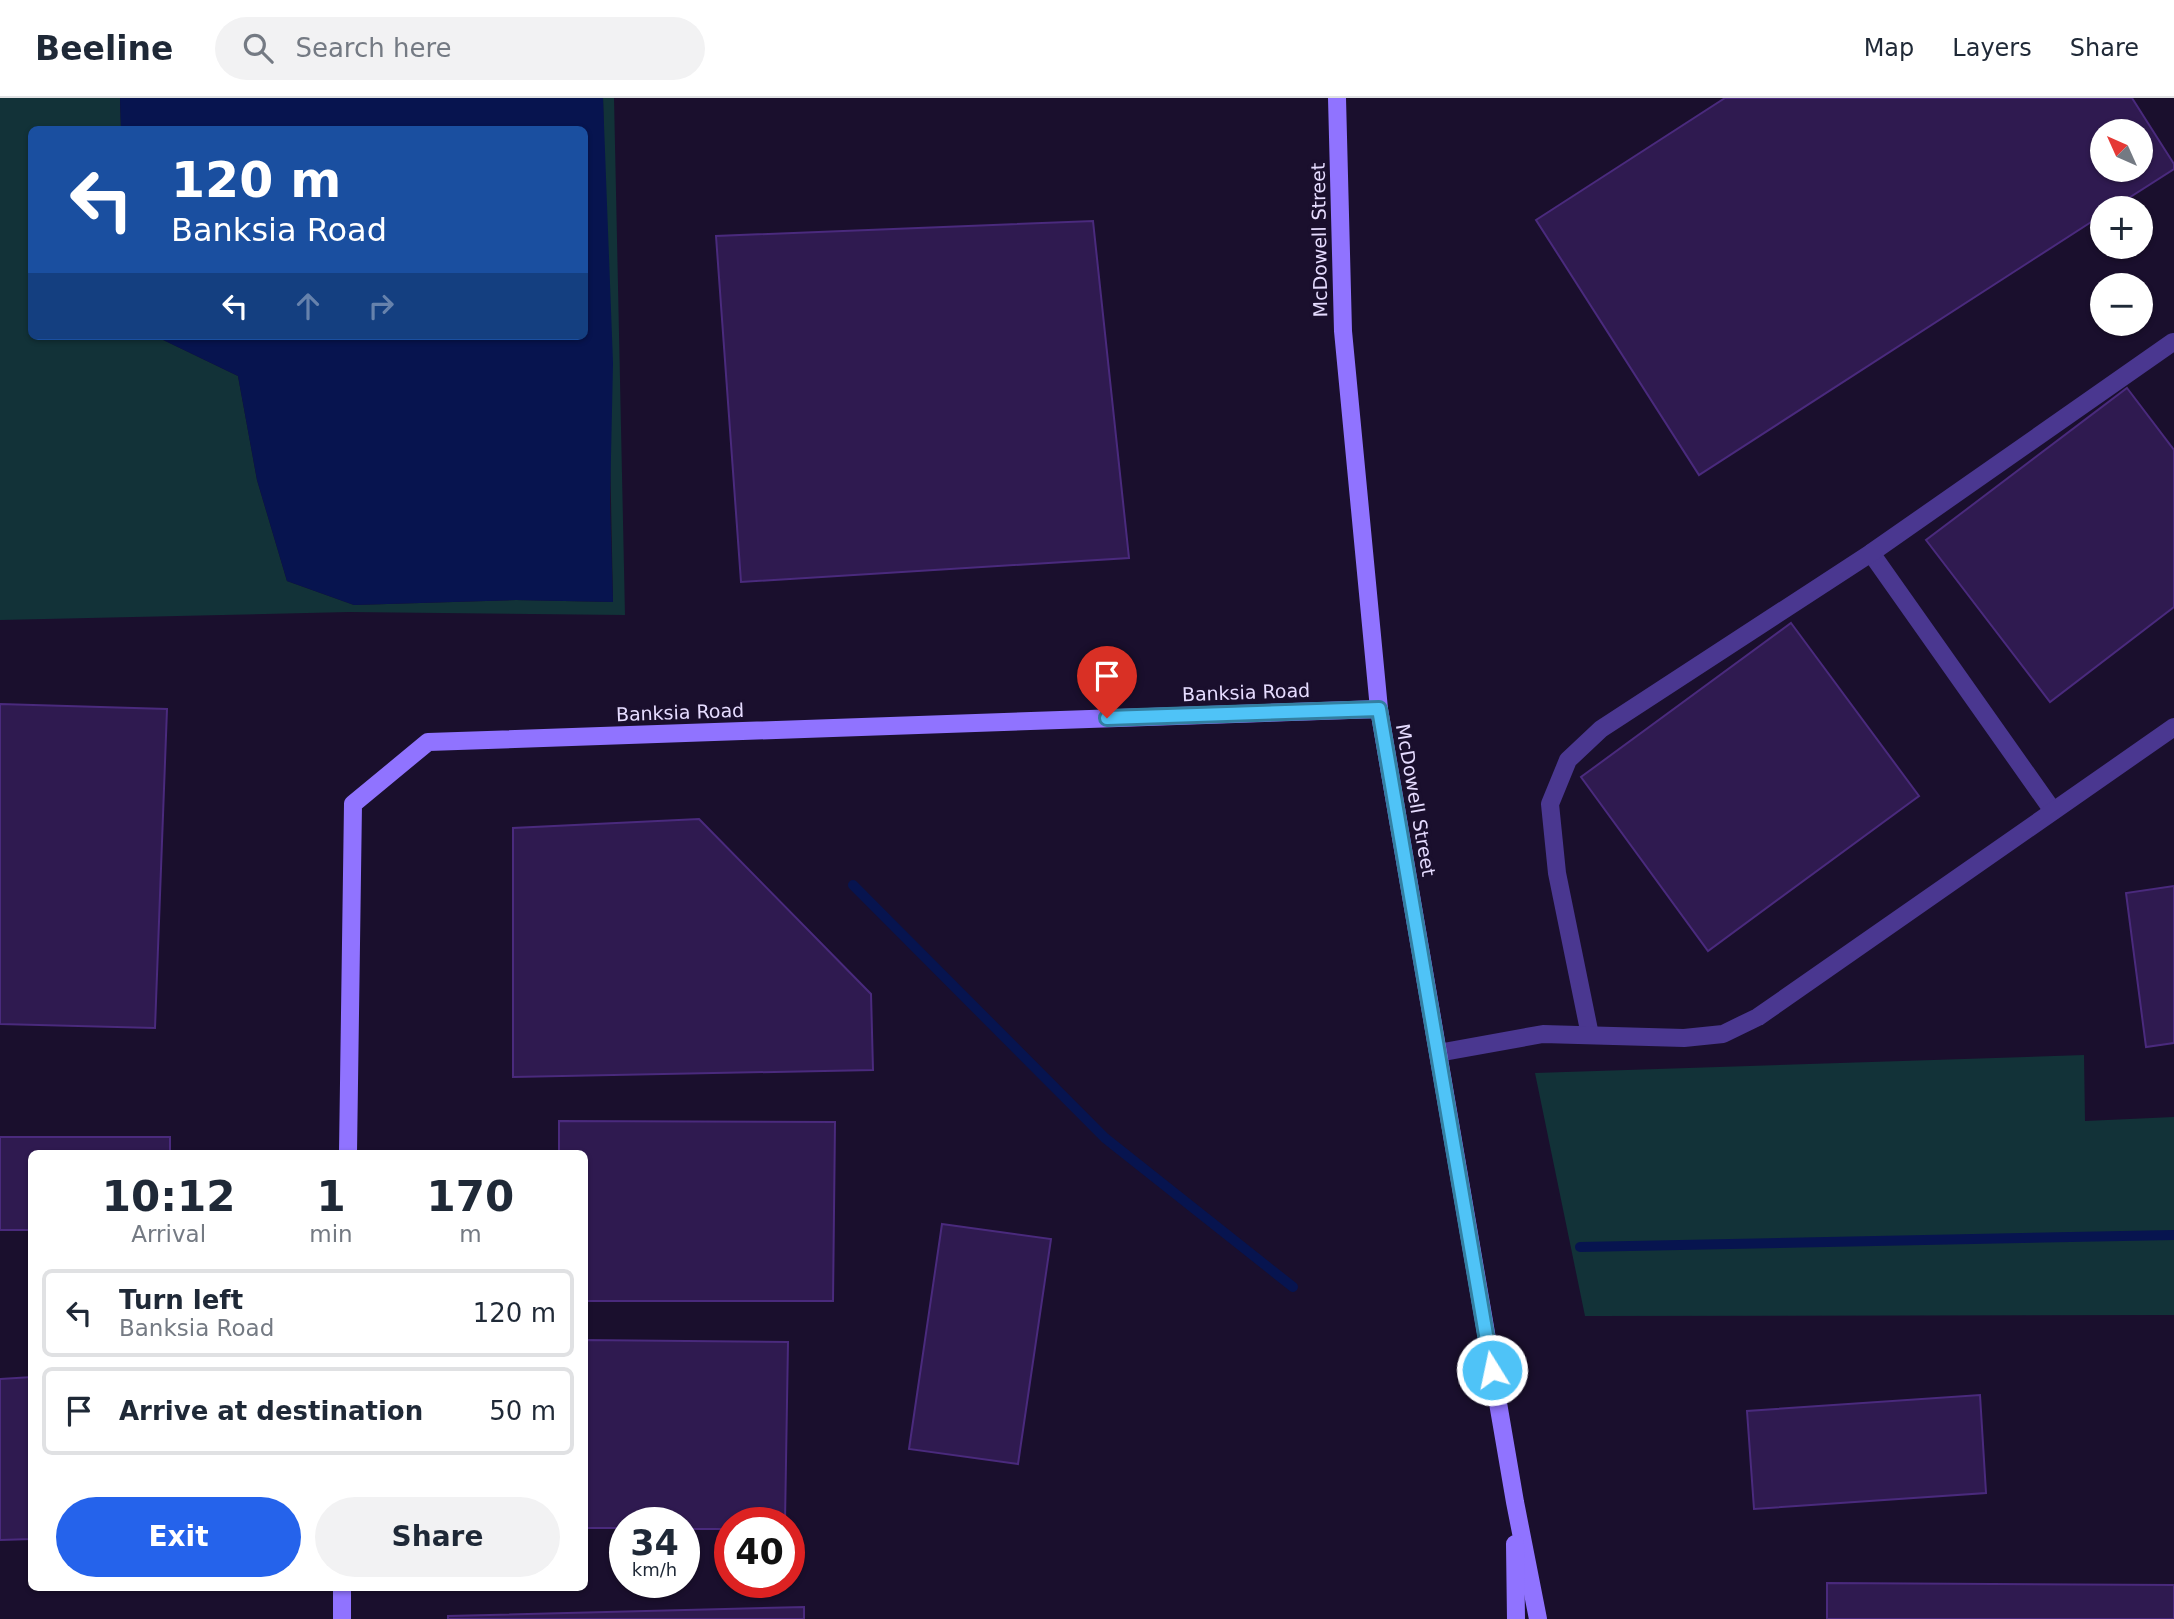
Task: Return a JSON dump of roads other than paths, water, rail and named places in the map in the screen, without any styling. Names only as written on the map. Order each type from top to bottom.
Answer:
[{"type":"street","name":"McDowell Street","points":[[1337,98],[1343,331],[1379,709],[1515,1502],[1538,1619]]},
{"type":"street","name":"Banksia Road","points":[[348,1150],[353,804],[428,741],[1379,709]]},
{"type":"street","name":"McDowell Street","points":[[1515,1502],[1516,1619]]},
{"type":"street","points":[[342,1591],[342,1619]]},
{"type":"lane","points":[[1590,1035],[1557,873],[1550,804],[1568,760],[1601,729],[1871,554],[2174,342]]},
{"type":"lane","points":[[1871,554],[2053,811]]},
{"type":"lane","points":[[1438,1053],[1543,1034],[1684,1038],[1723,1034],[1758,1017],[2174,727]]},
{"type":"waterway","points":[[853,885],[1105,1138],[1293,1287]]},
{"type":"waterway","points":[[1580,1247],[2174,1235]]}]
